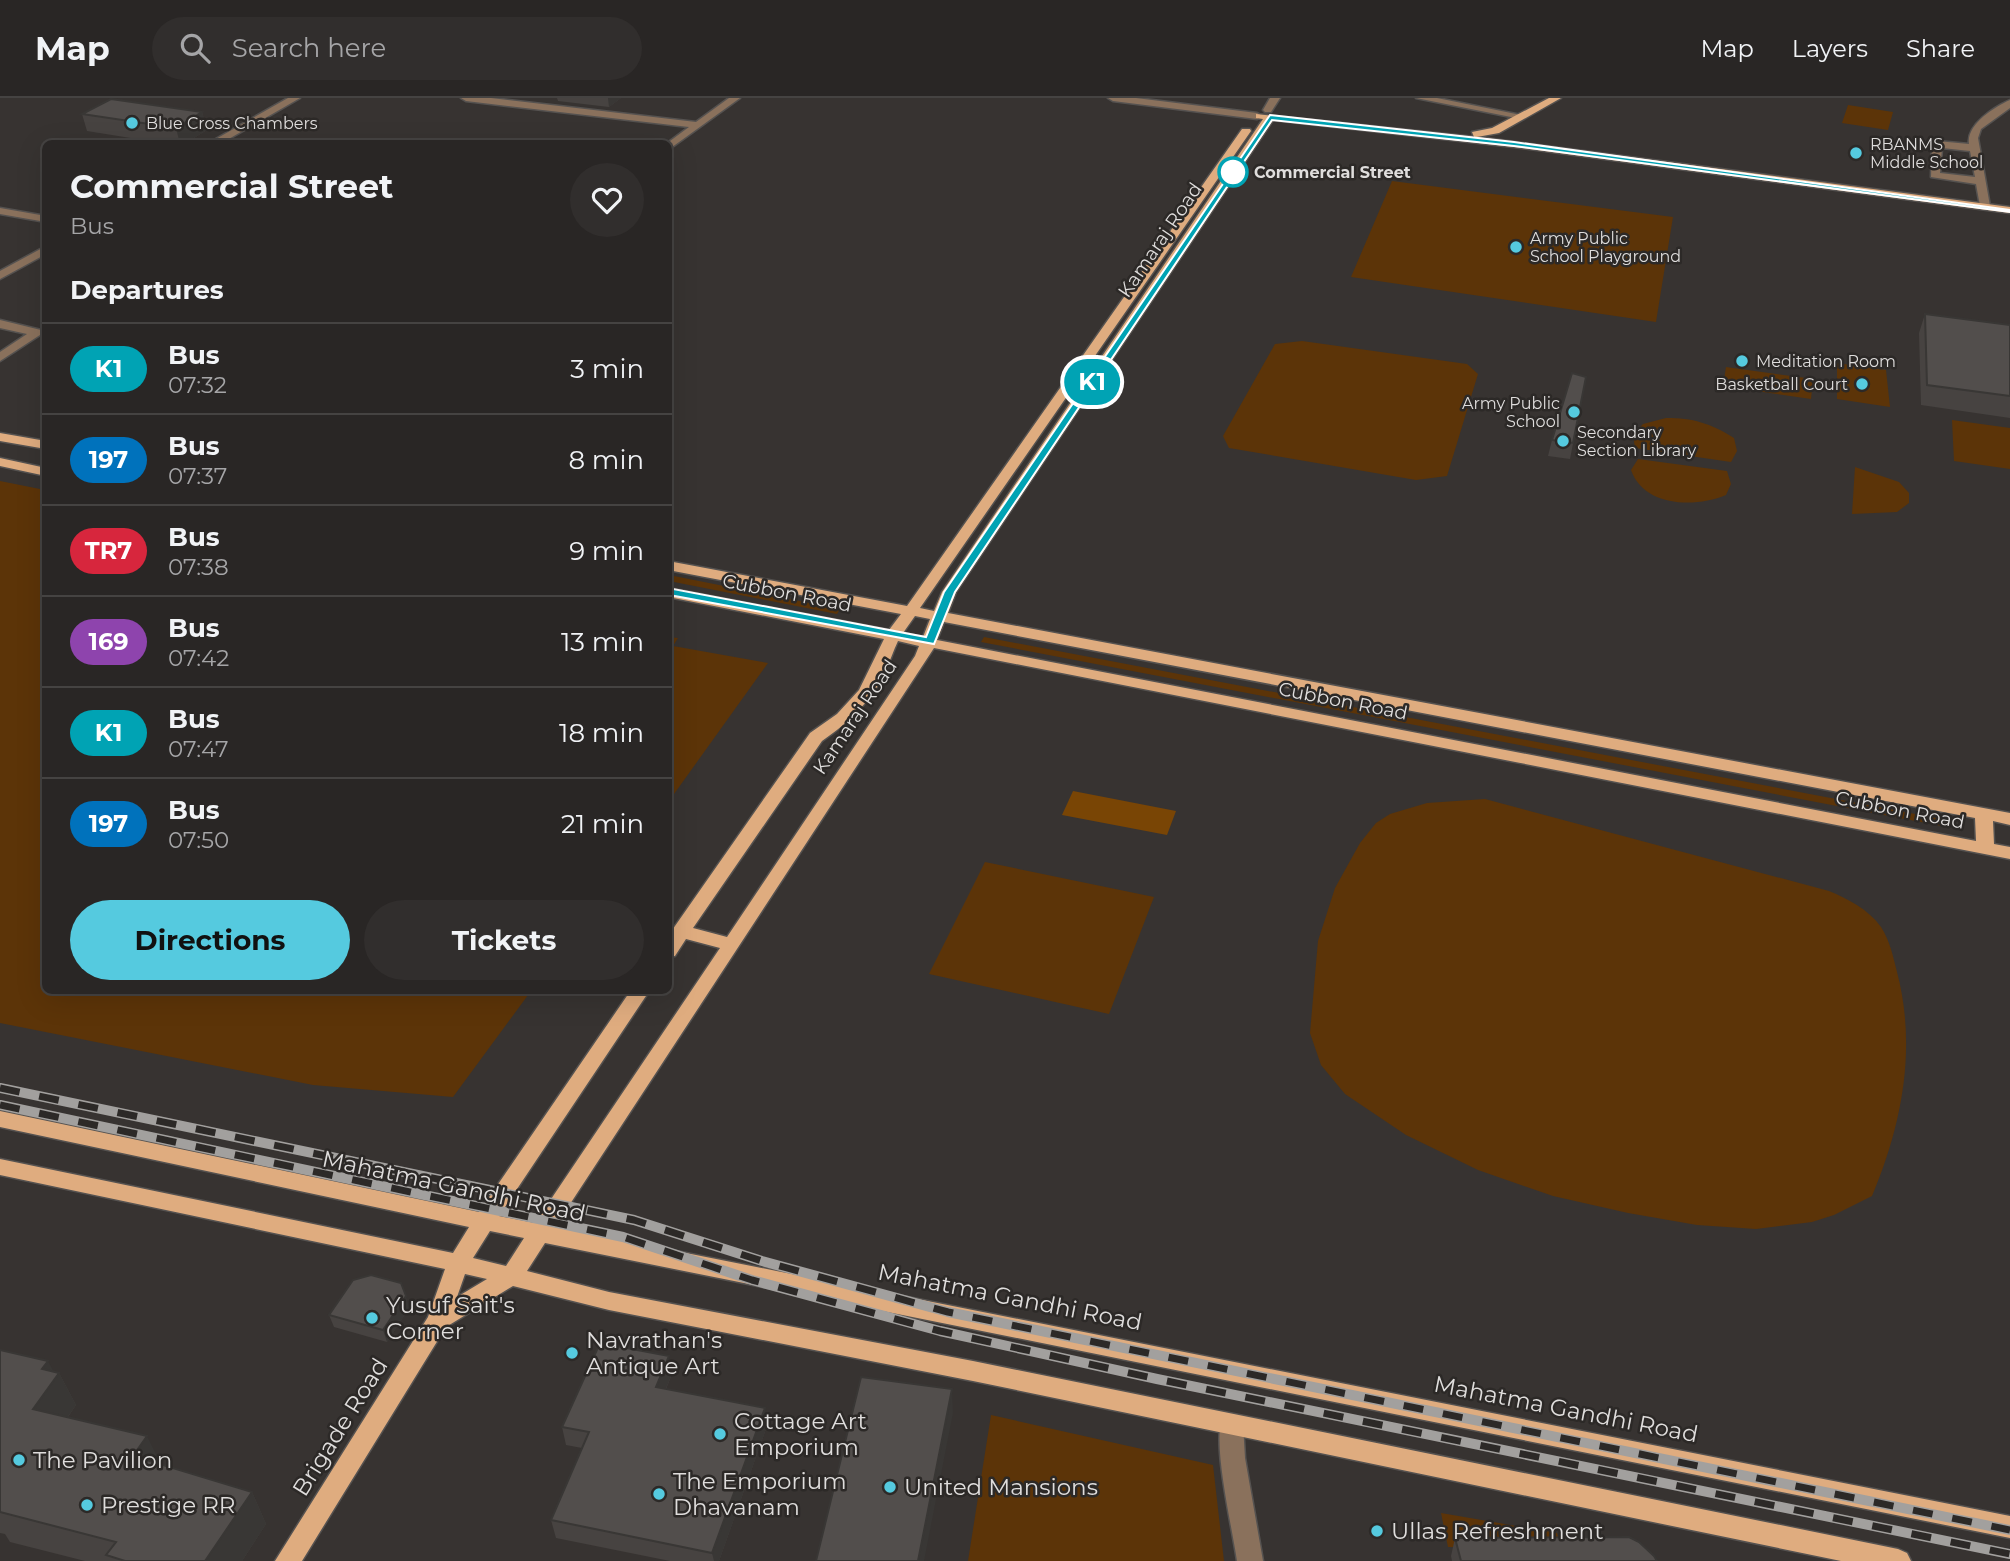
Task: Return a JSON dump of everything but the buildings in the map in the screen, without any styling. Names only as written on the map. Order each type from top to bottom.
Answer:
[{"type":"main road","points":[[1265,114],[1466,133],[1495,131],[1556,98]]},
{"type":"main road","points":[[1265,114],[2010,210]]},
{"type":"main road","name":"Kamaraj Road","points":[[672,946],[816,737],[842,720],[860,701],[878,672],[884,649],[1265,114]]},
{"type":"main road","name":"Kamaraj Road","points":[[540,1233],[923,656],[950,592],[1049,446],[1265,114]]},
{"type":"main road","points":[[1495,131],[1498,138],[1514,144]]},
{"type":"main road","points":[[0,437],[42,444]]},
{"type":"main road","points":[[0,462],[29,442]]},
{"type":"main road","points":[[1030,442],[1049,446]]},
{"type":"main road","points":[[0,462],[42,470]]},
{"type":"main road","name":"Cubbon Road","points":[[672,566],[2010,819]]},
{"type":"main road","name":"Cubbon Road","points":[[672,593],[2010,853]]},
{"type":"main road","points":[[1984,814],[1985,848]]},
{"type":"main road","points":[[682,932],[731,944]]},
{"type":"main road","points":[[458,1263],[638,994]]},
{"type":"main road","name":"Mahatma Gandhi Road","points":[[0,1119],[540,1233],[2010,1527]]},
{"type":"main road","points":[[0,1167],[458,1263],[609,1301],[947,1365],[1898,1561]]},
{"type":"main road","name":"Brigade Road","points":[[438,1320],[512,1275],[540,1233]]},
{"type":"main road","name":"Brigade Road","points":[[288,1561],[438,1320],[458,1263]]},
{"type":"street","points":[[219,140],[295,98]]},
{"type":"street","points":[[466,98],[696,125]]},
{"type":"street","points":[[672,144],[735,98]]},
{"type":"street","points":[[1113,98],[1265,114]]},
{"type":"street","name":"Kamaraj Road","points":[[1265,114],[1275,98]]},
{"type":"street","points":[[1421,98],[1521,116]]},
{"type":"street","points":[[1985,206],[1973,138],[1977,128],[2010,103]]},
{"type":"street","points":[[1975,148],[1937,144],[1935,175],[1980,181]]},
{"type":"street","points":[[0,211],[42,218]]},
{"type":"street","points":[[0,276],[42,251]]},
{"type":"street","points":[[0,324],[37,333],[0,357]]},
{"type":"street","points":[[1231,1424],[1233,1458],[1251,1561]]},
{"type":"shaded area","points":[[1848,105],[1893,112],[1888,130],[1842,123]]},
{"type":"shaded area","name":"Army Public School Playground","points":[[1392,181],[1673,217],[1656,322],[1351,277]]},
{"type":"shaded area","points":[[1302,341],[1467,364],[1478,374],[1447,476],[1416,480],[1229,448],[1223,436],[1275,344]]},
{"type":"shaded area","name":"Basketball Court","points":[[1837,363],[1886,370],[1890,407],[1837,399]]},
{"type":"shaded area","name":"Basketball Court","points":[[1726,367],[1813,379],[1811,399],[1723,386]]},
{"type":"shaded area","points":[[1666,418],[1701,422],[1734,438],[1737,451],[1731,462],[1635,448],[1633,435],[1643,424]]},
{"type":"shaded area","points":[[1952,420],[2010,428],[2010,469],[1954,461]]},
{"type":"shaded area","points":[[1638,459],[1727,471],[1731,484],[1726,495],[1700,502],[1686,503],[1659,498],[1638,482],[1631,470]]},
{"type":"shaded area","points":[[1855,467],[1899,482],[1909,493],[1909,503],[1897,512],[1852,514]]},
{"type":"shaded area","points":[[0,481],[42,489],[42,994],[529,994],[453,1097],[313,1085],[0,1023]]},
{"type":"shaded area","points":[[672,576],[840,609],[837,614],[672,582]]},
{"type":"shaded area","points":[[672,637],[678,638],[673,646],[768,663],[672,797]]},
{"type":"shaded area","points":[[984,637],[1947,820],[1947,827],[981,642]]},
{"type":"shaded area","points":[[1073,791],[1176,811],[1167,835],[1062,815]]},
{"type":"shaded area","points":[[1485,799],[1829,891],[1857,905],[1876,921],[1887,938],[1897,972],[1906,1029],[1906,1058],[1898,1114],[1883,1169],[1872,1196],[1834,1215],[1812,1222],[1756,1229],[1697,1225],[1628,1213],[1553,1196],[1478,1170],[1406,1135],[1345,1094],[1321,1065],[1310,1033],[1318,941],[1335,888],[1360,843],[1376,823],[1390,814],[1427,803]]},
{"type":"shaded area","points":[[985,862],[1154,897],[1109,1014],[929,974]]},
{"type":"shaded area","points":[[991,1415],[1213,1465],[1224,1561],[968,1561]]},
{"type":"shaded area","points":[[1441,1513],[1557,1533],[1562,1549],[1448,1547]]},
{"type":"railway","points":[[0,1088],[634,1220],[762,1261],[948,1312],[2010,1530]]},
{"type":"railway","points":[[0,1105],[623,1237],[752,1280],[940,1331],[1157,1379],[2010,1554]]},
{"type":"bus line","name":"K1","points":[[672,593],[930,642],[950,592],[1270,117],[1514,144],[2010,210]]},
{"type":"place","name":"Blue Cross Chambers","points":[[132,123]]},
{"type":"place","name":"RBANMS Middle School","points":[[1856,153]]},
{"type":"place","name":"Commercial Street","points":[[1233,172]]},
{"type":"place","name":"Army Public School Playground","points":[[1516,247]]},
{"type":"place","name":"Meditation Room","points":[[1742,361]]},
{"type":"place","name":"Basketball Court","points":[[1862,384]]},
{"type":"place","name":"Army Public School","points":[[1574,412]]},
{"type":"place","name":"Secondary Section Library","points":[[1563,441]]},
{"type":"place","name":"Yusuf Sait's Corner","points":[[372,1318]]},
{"type":"place","name":"Navrathan's Antique Art","points":[[572,1353]]},
{"type":"place","name":"Cottage Art Emporium","points":[[720,1434]]},
{"type":"place","name":"The Pavilion","points":[[19,1460]]},
{"type":"place","name":"United Mansions","points":[[890,1487]]},
{"type":"place","name":"The Emporium Dhavanam","points":[[659,1494]]},
{"type":"place","name":"Prestige RR","points":[[87,1505]]},
{"type":"place","name":"Ullas Refreshment","points":[[1377,1531]]}]
